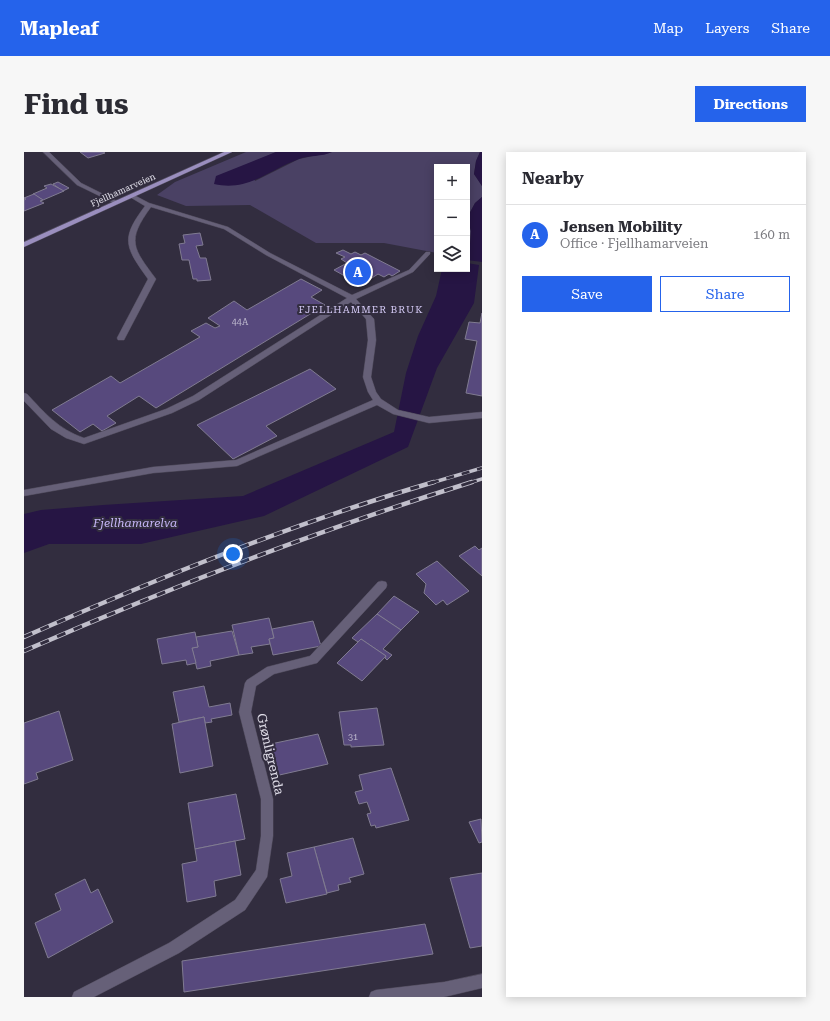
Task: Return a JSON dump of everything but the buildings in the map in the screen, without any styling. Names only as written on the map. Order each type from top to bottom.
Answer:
[{"type":"main road","name":"Fjellhamarveien","points":[[24,245],[229,152]]},
{"type":"street","points":[[46,152],[79,184],[116,202]]},
{"type":"street","points":[[132,196],[149,205],[226,228],[268,254],[352,298],[370,319],[372,340],[368,378],[372,392],[378,401],[396,412],[429,420],[482,415]]},
{"type":"street","points":[[121,338],[152,279],[132,252],[130,242],[134,224],[149,205]]},
{"type":"street","points":[[24,396],[54,427],[69,436],[84,441],[168,411],[196,398],[352,298],[411,272],[428,253]]},
{"type":"street","points":[[24,493],[153,470],[237,463],[378,401]]},
{"type":"street","name":"Grønligrenda","points":[[79,997],[174,948],[240,905],[262,872],[267,836],[267,799],[245,712],[251,683],[272,670],[313,660],[382,586]]},
{"type":"street","points":[[376,997],[444,989],[482,981]]},
{"type":"street","points":[[432,997],[444,989]]},
{"type":"shaded area","points":[[246,152],[276,152],[249,164],[255,181],[299,159],[332,152],[480,152],[476,161],[474,174],[482,186],[482,197],[475,203],[470,212],[470,164],[434,164],[434,252],[384,243],[316,243],[250,205],[186,206],[157,195],[175,182]]},
{"type":"water","points":[[276,152],[332,152],[324,155],[299,159],[248,183],[226,186],[214,184],[216,176]]},
{"type":"water","points":[[480,152],[482,152],[482,186],[474,174],[476,161]]},
{"type":"water","points":[[482,197],[482,262],[470,260],[470,212],[475,203]]},
{"type":"water","name":"Fjellhamarelva","points":[[470,264],[479,265],[474,303],[437,368],[408,447],[264,516],[141,544],[49,544],[24,553],[24,514],[41,510],[243,496],[394,432],[406,373],[418,336],[436,296],[441,272],[470,272]]},
{"type":"railway","points":[[431,483],[482,468]]},
{"type":"railway","points":[[469,483],[482,479]]},
{"type":"railway","points":[[24,637],[227,553],[330,515],[434,482]]},
{"type":"railway","points":[[24,651],[134,604],[246,560],[415,500],[472,482]]},
{"type":"place","name":"Jensen Mobility","points":[[358,272]]},
{"type":"district","name":"FJELLHAMMER BRUK","points":[[361,309]]}]
